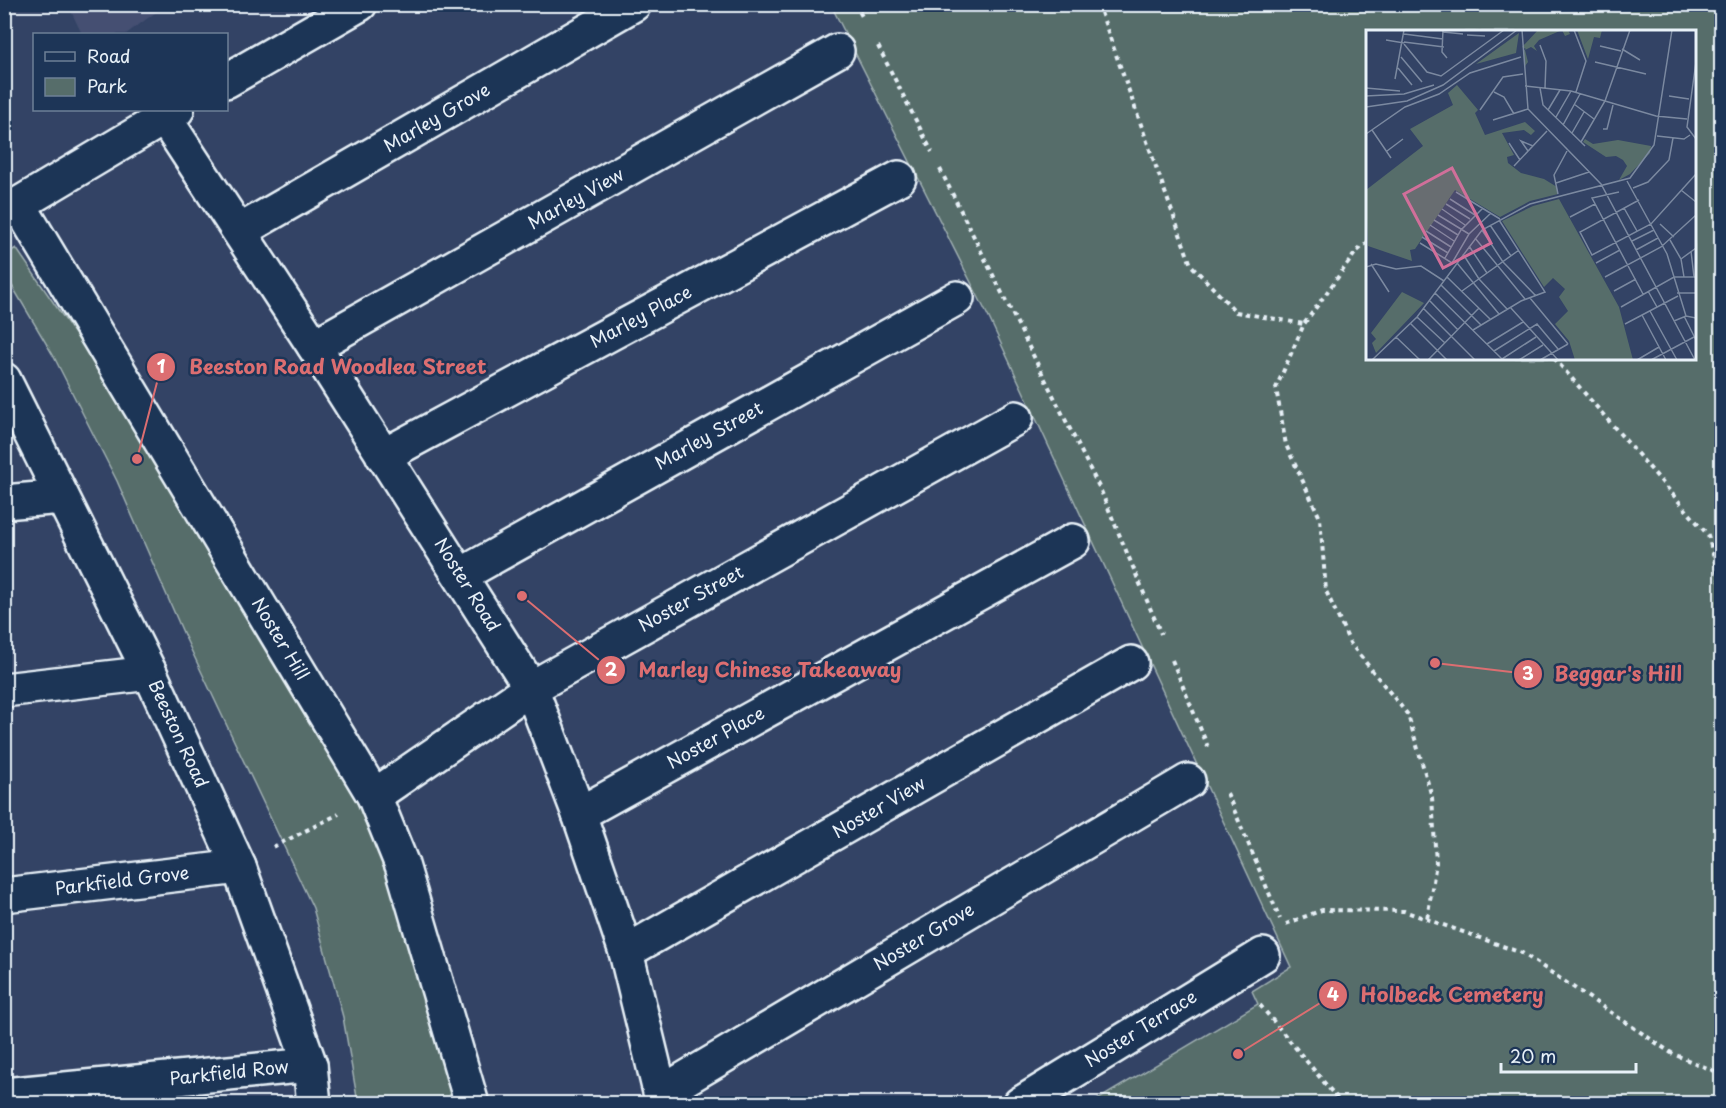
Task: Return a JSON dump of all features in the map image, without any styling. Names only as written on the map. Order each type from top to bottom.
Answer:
[{"type":"street","points":[[228,80],[360,4]]},
{"type":"street","name":"Marley Grove","points":[[240,231],[634,4]]},
{"type":"street","name":"Marley View","points":[[314,346],[837,51]]},
{"type":"street","points":[[12,209],[171,113]]},
{"type":"street","name":"Noster Road","points":[[171,113],[240,231],[531,688],[579,814],[626,952],[662,1098]]},
{"type":"street","name":"Marley Place","points":[[383,456],[899,178]]},
{"type":"street","name":"Noster Hill","points":[[12,209],[374,796],[402,865],[472,1104]]},
{"type":"street","name":"Marley Street","points":[[460,575],[957,298]]},
{"type":"street","name":"Beeston Road","points":[[4,380],[150,673],[238,866],[310,1065],[314,1104]]},
{"type":"street","name":"Noster Street","points":[[374,796],[531,688],[1016,418]]},
{"type":"street","points":[[4,502],[62,497]]},
{"type":"street","name":"Noster Place","points":[[579,814],[1073,541]]},
{"type":"street","name":"Noster View","points":[[626,952],[1131,663]]},
{"type":"street","points":[[4,690],[150,673]]},
{"type":"street","name":"Noster Grove","points":[[662,1098],[1188,781]]},
{"type":"street","name":"Parkfield Grove","points":[[4,895],[238,866]]},
{"type":"street","name":"Noster Terrace","points":[[1020,1104],[1249,962]]},
{"type":"street","name":"Parkfield Row","points":[[4,1095],[310,1065]]},
{"type":"path","points":[[855,4],[866,24]]},
{"type":"path","points":[[1098,4],[1191,265],[1236,312],[1304,324]]},
{"type":"path","points":[[877,44],[1101,490],[1164,643]]},
{"type":"path","points":[[1366,244],[1356,252],[1304,324],[1276,388],[1286,445],[1320,518],[1326,591],[1350,643],[1408,715],[1432,797],[1436,863],[1427,919]]},
{"type":"path","points":[[1556,360],[1708,535],[1722,590]]},
{"type":"path","points":[[1169,653],[1210,751]]},
{"type":"path","points":[[1224,784],[1283,925],[1322,910],[1404,911],[1522,953],[1673,1054],[1722,1074]]},
{"type":"path","points":[[238,866],[374,796]]},
{"type":"path","points":[[1249,962],[1259,1004],[1342,1104]]},
{"type":"shaded area","points":[[68,5],[166,5],[127,33],[82,33]]},
{"type":"green space","points":[[831,5],[1721,5],[1721,1103],[1092,1103],[1258,1004],[1252,991],[1291,967],[990,320]]},
{"type":"green space","points":[[16,248],[184,493],[371,814],[458,1103],[358,1103],[343,1017],[313,908],[185,637],[117,481],[53,355],[5,274],[5,255]]},
{"type":"place","name":"Beeston Road Woodlea Street","points":[[137,459]]},
{"type":"place","name":"Marley Chinese Takeaway","points":[[522,596]]},
{"type":"place","name":"Beggar's Hill","points":[[1435,663]]},
{"type":"place","name":"Holbeck Cemetery","points":[[1238,1054]]}]
